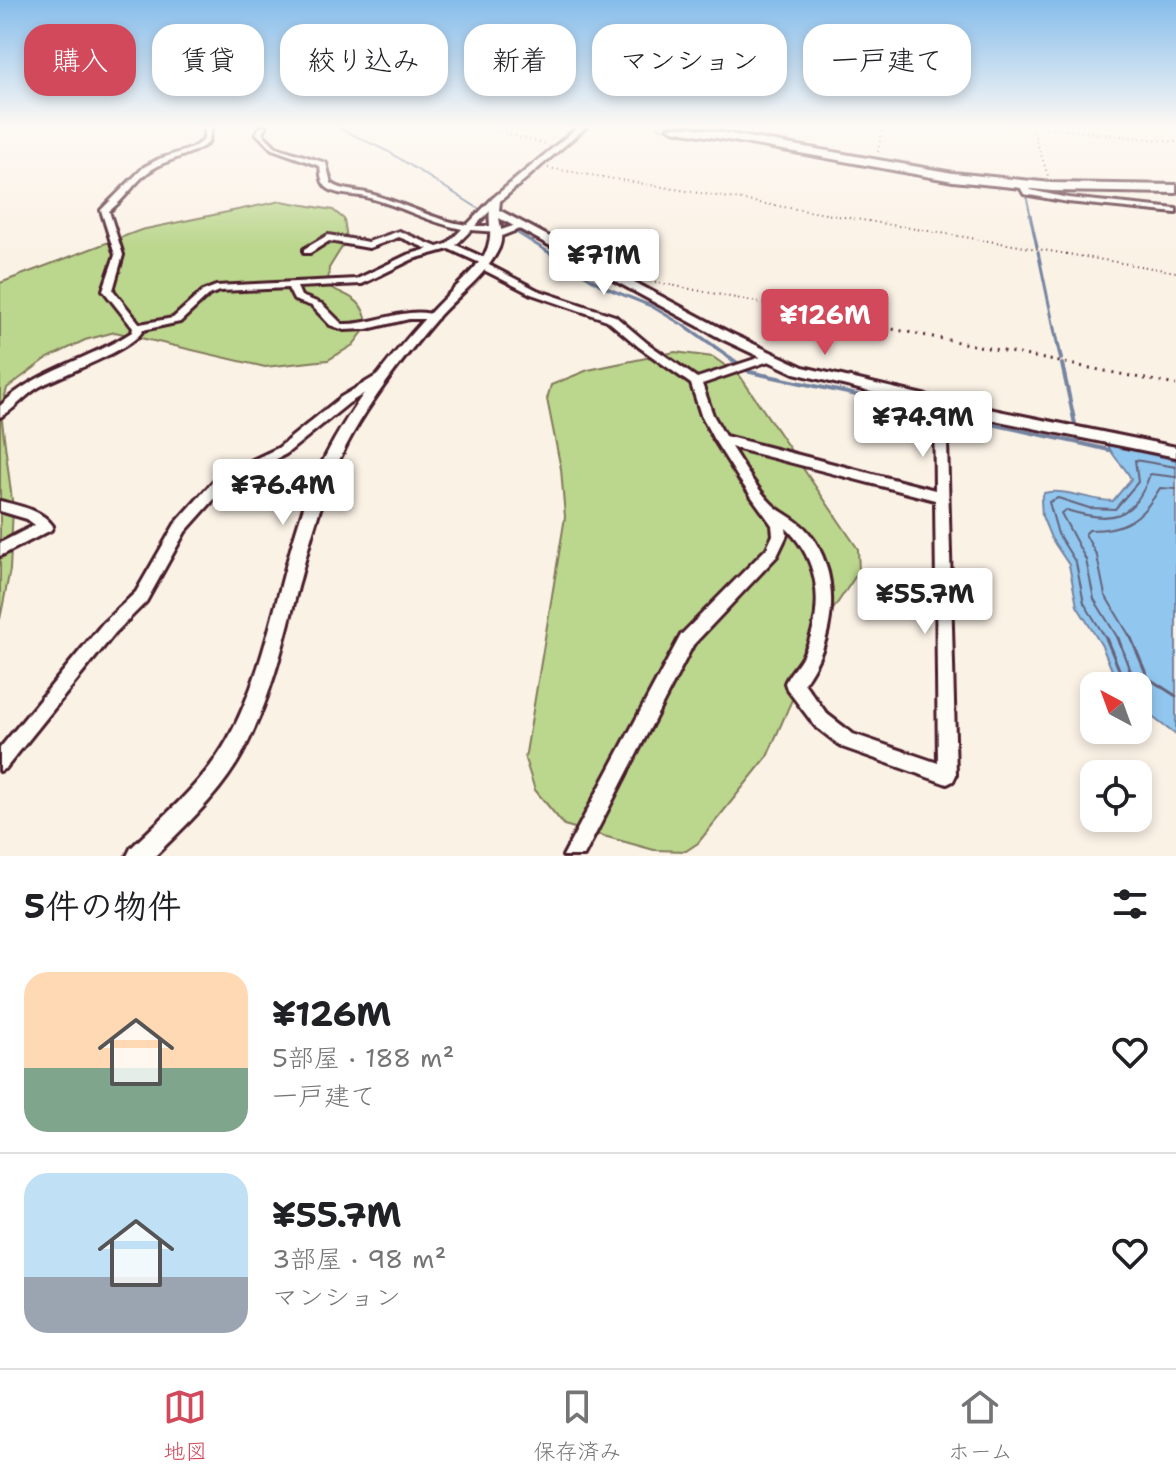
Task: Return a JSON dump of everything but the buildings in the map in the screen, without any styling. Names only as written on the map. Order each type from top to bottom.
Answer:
[{"type":"highway","points":[[897,167],[1023,185],[1176,189]]},
{"type":"street","points":[[138,328],[108,290],[119,255],[105,210],[121,200],[152,167]]},
{"type":"street","points":[[323,167],[326,181],[333,188],[372,196],[464,230],[498,220]]},
{"type":"street","points":[[139,856],[178,818],[233,748],[257,695],[301,537],[326,473],[360,409],[433,317],[483,263],[498,220],[533,167]]},
{"type":"street","points":[[1023,185],[1027,192],[1068,200],[1176,211]]},
{"type":"street","points":[[307,251],[328,238],[369,245],[406,235],[420,215]]},
{"type":"street","points":[[450,246],[464,230],[498,220],[768,358],[799,370],[941,411],[1176,452]]},
{"type":"street","points":[[406,235],[434,249]]},
{"type":"street","points":[[138,328],[176,320],[206,293],[219,288],[359,282],[434,249],[450,246],[534,292],[611,318],[696,382],[697,393],[722,440],[779,524],[778,545],[687,640],[573,856]]},
{"type":"street","points":[[292,286],[297,298],[320,307],[334,325],[343,327],[357,328],[415,313],[433,317]]},
{"type":"street","points":[[0,413],[18,396],[51,376],[124,343],[137,333],[138,328]]},
{"type":"street","points":[[696,382],[768,358]]},
{"type":"street","points":[[0,762],[109,628],[141,597],[180,528],[222,481],[282,451],[345,400],[385,375]]},
{"type":"street","points":[[767,507],[785,517],[803,533],[817,553],[825,580],[825,606],[810,665],[793,683],[821,720],[848,741],[947,775],[941,411]]},
{"type":"street","points":[[722,440],[942,497]]},
{"type":"street","points":[[0,506],[31,515],[46,526],[0,550]]},
{"type":"path","points":[[540,167],[1176,272]]},
{"type":"path","points":[[1045,167],[1052,187]]},
{"type":"path","points":[[640,279],[1176,385]]},
{"type":"green space","points":[[281,201],[333,210],[344,219],[347,239],[329,268],[328,286],[358,303],[368,325],[353,345],[328,360],[265,367],[115,332],[85,340],[46,359],[7,388],[1,413],[13,508],[10,570],[0,619],[0,283],[141,230]]},
{"type":"green space","points":[[675,352],[713,357],[740,376],[858,549],[859,571],[828,617],[767,757],[698,843],[686,851],[654,850],[564,825],[535,790],[525,759],[565,517],[561,469],[547,399],[551,385],[588,370]]},
{"type":"water","points":[[1108,445],[1176,460],[1176,735],[1152,717],[1152,672],[1113,672],[1102,646],[1077,606],[1069,565],[1051,538],[1042,516],[1044,493],[1062,492],[1113,501],[1131,479]]},
{"type":"waterway","points":[[413,167],[492,217]]},
{"type":"waterway","points":[[877,167],[904,172]]},
{"type":"waterway","points":[[940,171],[963,174]]},
{"type":"waterway","points":[[1039,182],[1066,183]]},
{"type":"waterway","points":[[980,184],[1016,188],[1026,195],[1031,217]]},
{"type":"waterway","points":[[1131,184],[1176,184]]},
{"type":"waterway","points":[[489,215],[604,287],[651,306],[687,327]]},
{"type":"waterway","points":[[1030,215],[1037,247]]},
{"type":"waterway","points":[[1038,252],[1054,328]]},
{"type":"waterway","points":[[1054,326],[1061,359]]},
{"type":"waterway","points":[[687,327],[750,372],[1079,443]]},
{"type":"waterway","points":[[1062,364],[1075,424]]},
{"type":"waterway","points":[[1079,443],[1109,450]]}]
